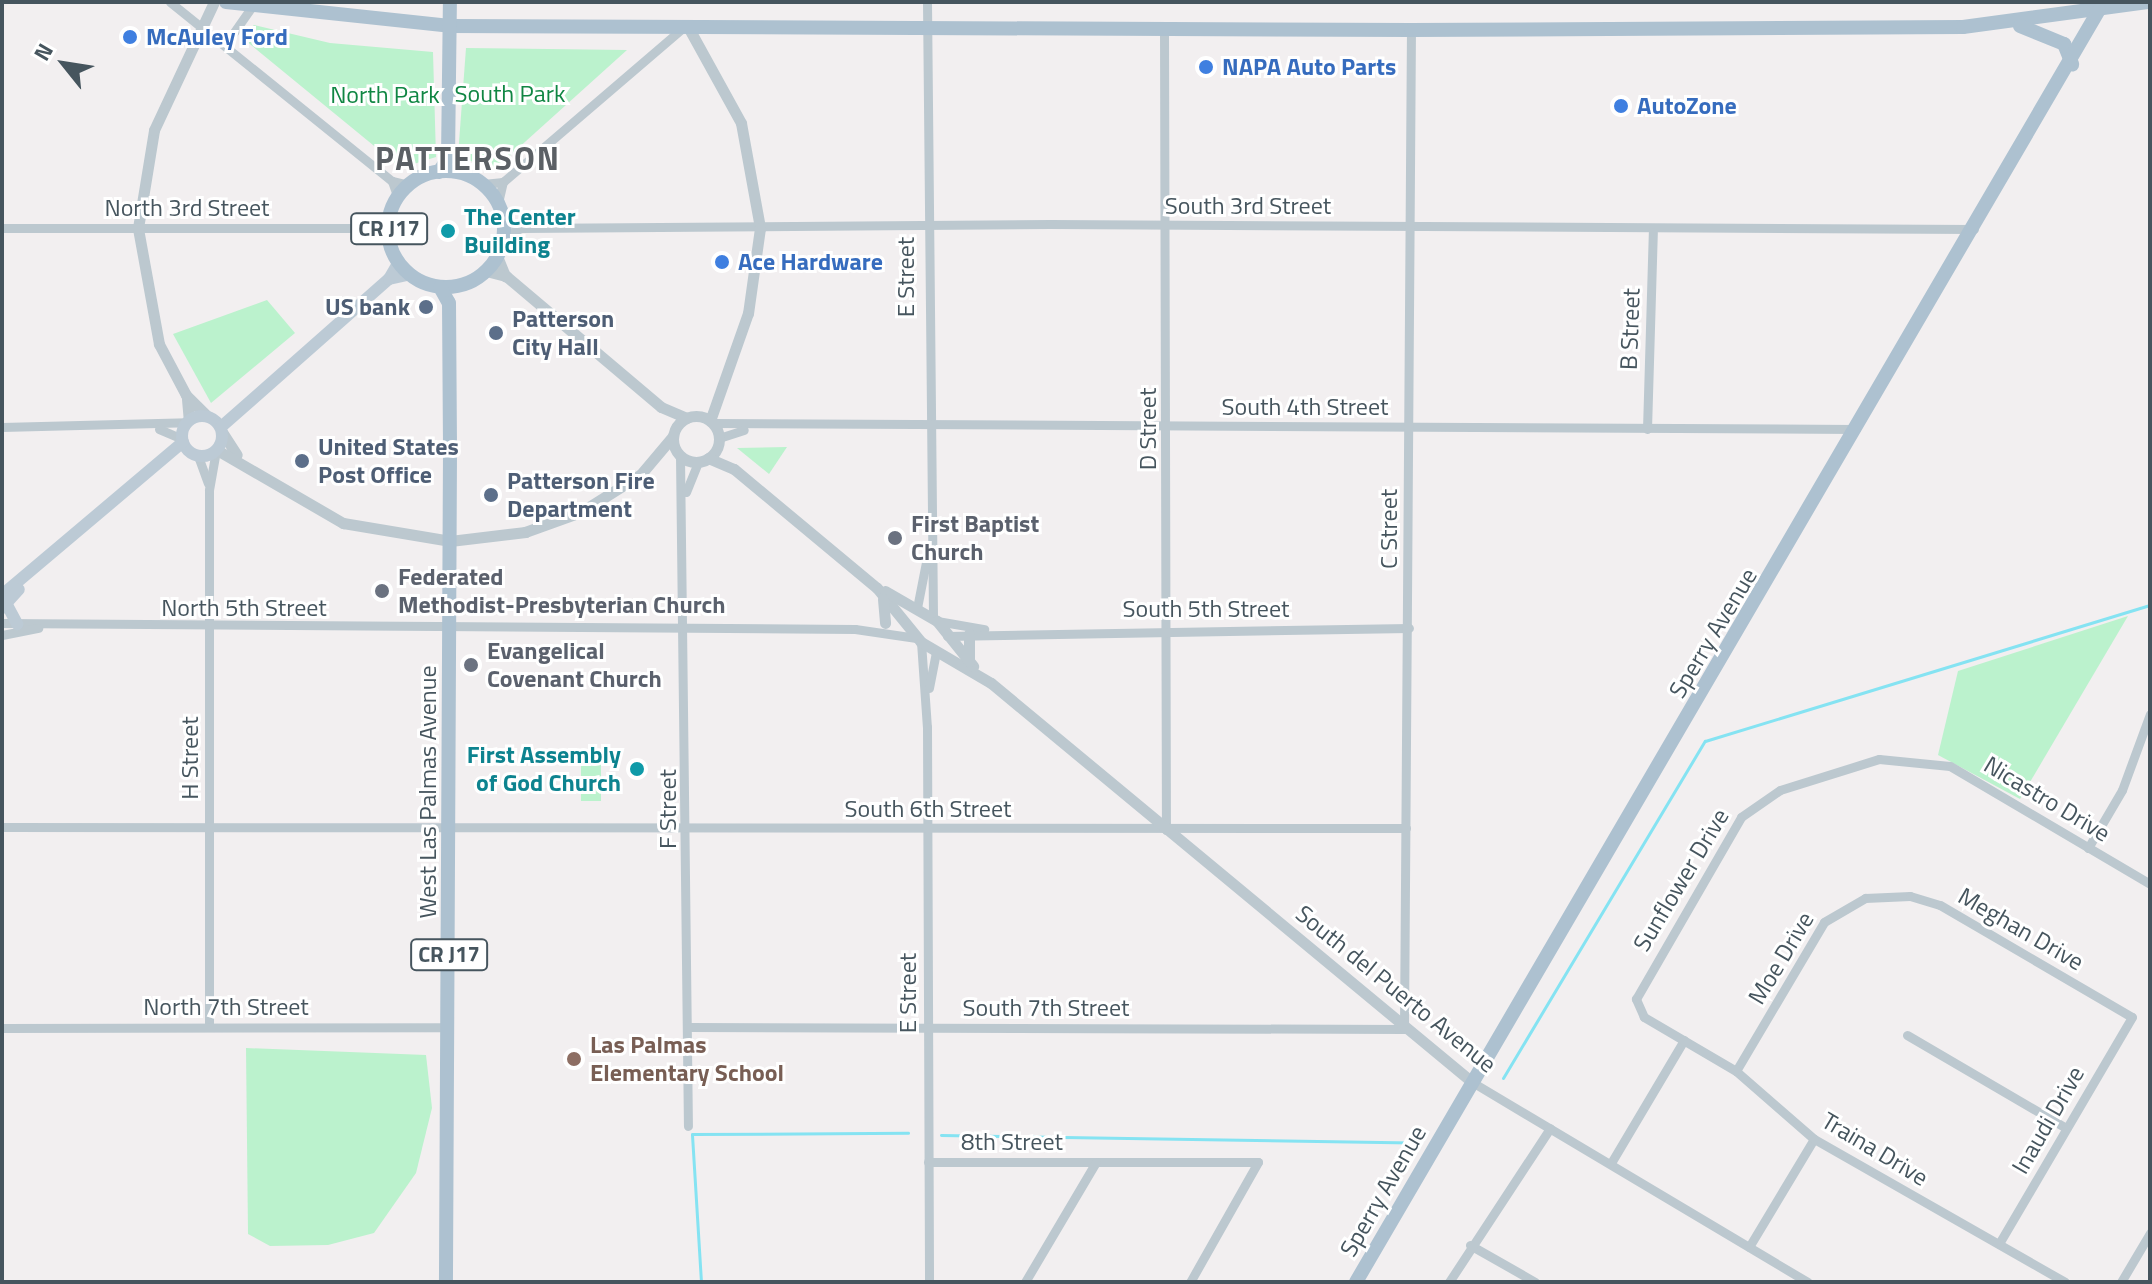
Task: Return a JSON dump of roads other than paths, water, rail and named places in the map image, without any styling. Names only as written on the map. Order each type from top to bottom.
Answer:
[{"type":"main road","points":[[226,2],[450,26],[1411,30],[1992,26],[2049,35],[2068,48],[2072,64]]},
{"type":"main road","points":[[439,172],[448,158],[450,2]]},
{"type":"main road","points":[[1992,26],[2100,6],[2149,2]]},
{"type":"main road","name":"Sperry Avenue","points":[[1356,1282],[2072,64],[2100,6]]},
{"type":"main road","points":[[448,158],[458,173]]},
{"type":"main road","name":"CR J17","points":[[439,172],[458,173],[483,184],[498,203],[504,236],[497,256],[486,271],[458,286],[440,287],[410,274],[399,262],[389,228],[398,198],[409,185],[439,172]]},
{"type":"main road","points":[[17,624],[3,602],[164,465],[183,441],[188,421],[215,423],[389,279],[399,262]]},
{"type":"main road","points":[[389,279],[410,274]]},
{"type":"main road","name":"West Las Palmas Avenue","points":[[446,1282],[450,827],[449,303],[458,286]]},
{"type":"main road","name":"West Las Palmas Avenue","points":[[440,287],[449,303]]},
{"type":"main road","points":[[164,465],[216,450],[215,423]]},
{"type":"main road","points":[[183,441],[197,455]]},
{"type":"street","points":[[170,2],[392,181],[409,185]]},
{"type":"street","points":[[2,427],[151,428],[188,421],[186,395],[149,314],[138,228],[154,130],[205,29],[214,2]]},
{"type":"street","name":"E Street","points":[[927,2],[927,551],[935,620]]},
{"type":"street","points":[[225,45],[253,5]]},
{"type":"street","points":[[216,450],[242,462],[343,523],[450,541],[556,522],[648,467],[680,455],[703,460],[718,442],[711,422],[717,388],[748,313],[760,228],[741,123],[705,46],[687,25],[503,182],[483,184]]},
{"type":"street","name":"D Street","points":[[1164,29],[1168,427],[1166,830]]},
{"type":"street","name":"C Street","points":[[1404,1029],[1411,30]]},
{"type":"street","points":[[392,181],[398,198]]},
{"type":"street","points":[[498,203],[503,182]]},
{"type":"street","name":"South 3rd Street","points":[[503,219],[521,228]]},
{"type":"street","name":"South 3rd Street","points":[[504,236],[521,228],[1167,225],[1653,232],[1974,229]]},
{"type":"street","name":"North 3rd Street","points":[[2,228],[389,228]]},
{"type":"street","name":"B Street","points":[[1647,429],[1653,232]]},
{"type":"street","points":[[497,256],[506,276],[661,407],[711,422]]},
{"type":"street","points":[[486,271],[506,276]]},
{"type":"street","points":[[648,467],[674,433],[717,388]]},
{"type":"street","points":[[186,395],[215,423],[242,462]]},
{"type":"street","points":[[661,407],[674,433],[680,455]]},
{"type":"street","name":"South 4th Street","points":[[711,422],[752,428],[1859,429]]},
{"type":"street","points":[[151,428],[183,441]]},
{"type":"street","name":"South 4th Street","points":[[718,442],[752,428]]},
{"type":"street","name":"South del Puerto Avenue","points":[[718,442],[734,469],[872,584],[918,640],[991,683]]},
{"type":"street","name":"H Street","points":[[209,1027],[209,490],[216,450]]},
{"type":"street","name":"H Street","points":[[197,455],[209,490]]},
{"type":"street","name":"F Street","points":[[680,455],[686,492],[688,629],[688,1126]]},
{"type":"street","name":"South del Puerto Avenue","points":[[703,460],[734,469]]},
{"type":"street","name":"F Street","points":[[686,492],[703,460]]},
{"type":"street","name":"E Street","points":[[916,608],[927,551]]},
{"type":"street","points":[[872,584],[887,609],[885,623]]},
{"type":"street","name":"South del Puerto Avenue","points":[[872,584],[935,620],[991,683],[1404,1029],[1472,1082],[1808,1282]]},
{"type":"street","points":[[855,629],[904,620],[916,608]]},
{"type":"street","name":"South 5th Street","points":[[935,620],[1003,631]]},
{"type":"street","name":"North 5th Street","points":[[2,623],[38,628],[450,628]]},
{"type":"street","name":"North 5th Street","points":[[2,635],[38,628]]},
{"type":"street","points":[[450,628],[855,629],[918,640]]},
{"type":"street","name":"South 5th Street","points":[[948,638],[1003,631],[1409,628]]},
{"type":"street","points":[[969,634],[972,665]]},
{"type":"street","points":[[937,652],[948,638]]},
{"type":"street","name":"E Street","points":[[918,640],[927,704],[929,1282]]},
{"type":"street","name":"E Street","points":[[927,704],[937,652]]},
{"type":"street","points":[[2088,848],[2122,790],[2150,714]]},
{"type":"street","name":"Sunflower Drive","points":[[1637,1007],[1638,990],[1731,829],[1766,797],[1879,759],[1919,758],[1965,773]]},
{"type":"street","name":"Nicastro Drive","points":[[1965,773],[2150,884]]},
{"type":"street","name":"South 6th Street","points":[[2,827],[1406,828]]},
{"type":"street","name":"Meghan Drive","points":[[1882,895],[1940,905],[2132,1017]]},
{"type":"street","name":"Moe Drive","points":[[1736,1071],[1824,922],[1850,902],[1882,895]]},
{"type":"street","name":"Traina Drive","points":[[1637,1007],[1736,1071],[1814,1139],[2065,1282]]},
{"type":"street","name":"Inaudi Drive","points":[[1999,1244],[2132,1017]]},
{"type":"street","name":"North 7th Street","points":[[2,1028],[449,1027]]},
{"type":"street","name":"South 7th Street","points":[[688,1027],[1404,1029]]},
{"type":"street","points":[[1907,1035],[2066,1128]]},
{"type":"street","points":[[1611,1163],[1684,1040]]},
{"type":"street","points":[[1449,1282],[1470,1245],[1550,1128]]},
{"type":"street","points":[[1749,1247],[1814,1139]]},
{"type":"street","name":"8th Street","points":[[928,1162],[1258,1162],[1190,1282]]},
{"type":"street","points":[[1025,1282],[1096,1162]]},
{"type":"street","points":[[2121,1282],[2150,1233]]},
{"type":"street","points":[[1470,1245],[1535,1282]]},
{"type":"waterway","points":[[1503,1078],[1705,741],[2150,605]]},
{"type":"waterway","points":[[701,1282],[692,1134],[908,1133]]},
{"type":"waterway","points":[[941,1135],[1412,1142]]},
{"type":"place","name":"McAuley Ford","points":[[130,37]]},
{"type":"place","name":"NAPA Auto Parts","points":[[1206,67]]},
{"type":"place","name":"AutoZone","points":[[1621,106]]},
{"type":"place","name":"The Center Building","points":[[448,231]]},
{"type":"place","name":"Ace Hardware","points":[[722,262]]},
{"type":"place","name":"US bank","points":[[426,307]]},
{"type":"place","name":"Patterson City Hall","points":[[496,333]]},
{"type":"place","name":"United States Post Office","points":[[302,461]]},
{"type":"place","name":"Patterson Fire Department","points":[[491,495]]},
{"type":"place","name":"First Baptist Church","points":[[895,538]]},
{"type":"place","name":"Federated Methodist-Presbyterian Church","points":[[382,591]]},
{"type":"place","name":"Evangelical Covenant Church","points":[[471,665]]},
{"type":"place","name":"First Assembly of God Church","points":[[637,769]]},
{"type":"place","name":"Las Palmas Elementary School","points":[[574,1059]]},
{"type":"district","name":"PATTERSON","points":[[468,158]]},
{"type":"park label","name":"South Park","points":[[510,94]]},
{"type":"park label","name":"North Park","points":[[385,95]]}]
